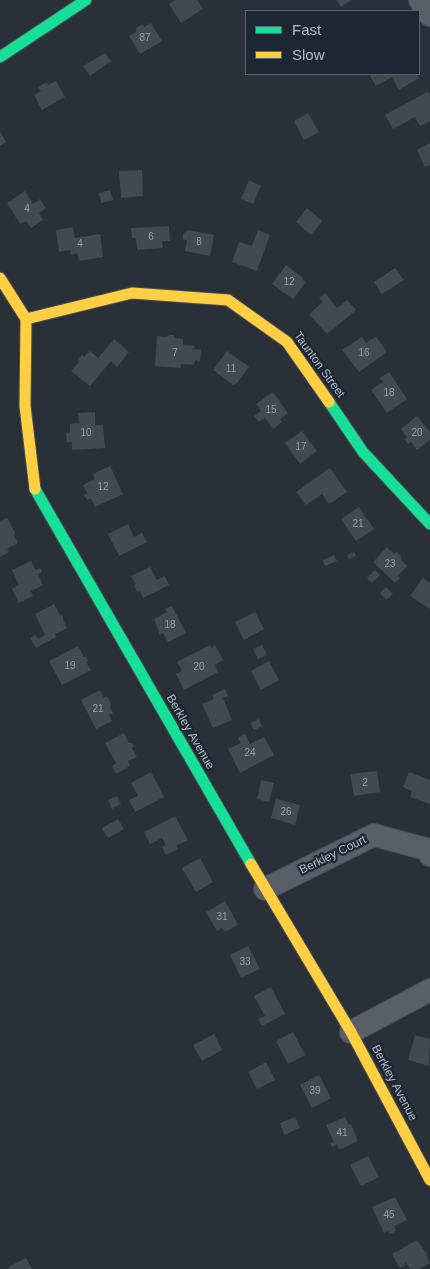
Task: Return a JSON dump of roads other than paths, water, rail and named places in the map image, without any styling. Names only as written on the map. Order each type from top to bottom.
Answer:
[{"type":"street","points":[[0,57],[60,8],[86,0]]},
{"type":"street","points":[[420,0],[430,15]]},
{"type":"street","points":[[0,278],[26,319]]},
{"type":"street","name":"Taunton Street","points":[[26,319],[132,293],[228,300],[288,342],[363,452],[430,524]]},
{"type":"street","name":"Berkley Avenue","points":[[26,319],[25,406],[35,490],[265,889],[351,1032],[430,1180]]},
{"type":"street","name":"Berkley Court","points":[[265,889],[374,835],[426,849],[430,855]]},
{"type":"street","points":[[351,1032],[430,990]]}]
